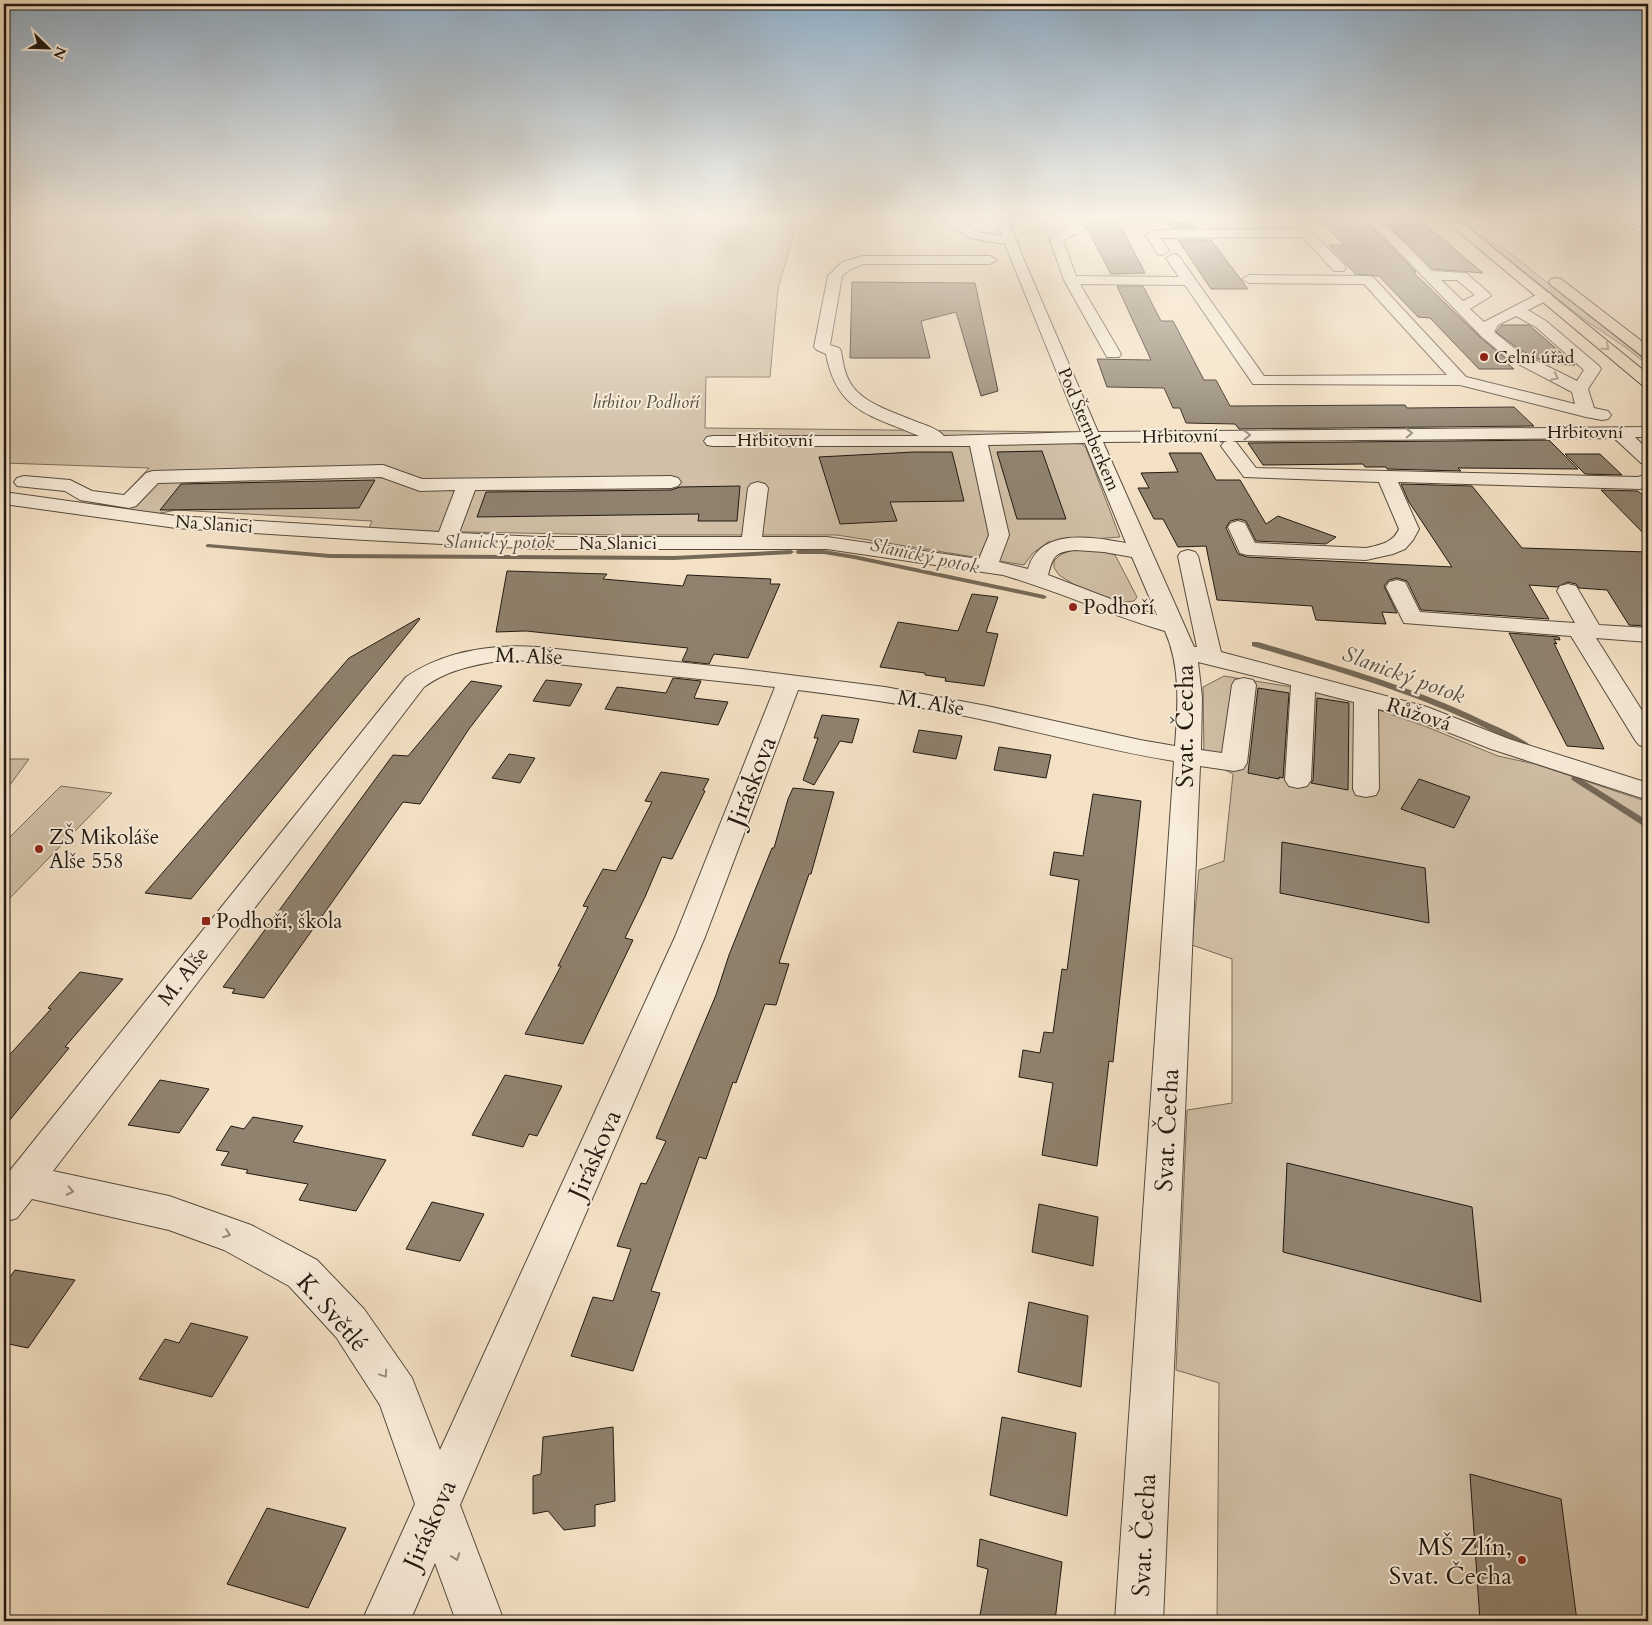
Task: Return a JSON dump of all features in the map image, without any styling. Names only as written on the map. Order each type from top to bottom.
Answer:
[{"type":"main road","points":[[1540,292],[1648,382]]},
{"type":"main road","points":[[1568,292],[1648,353]]},
{"type":"street","points":[[832,292],[822,346],[833,351],[838,374],[848,393],[866,405],[942,441]]},
{"type":"street","name":"Pod Šternberkem","points":[[1032,292],[1140,552],[1180,640]]},
{"type":"street","points":[[1078,292],[1113,354]]},
{"type":"street","points":[[1197,292],[1259,382],[1460,380],[1586,412],[1648,425]]},
{"type":"street","points":[[1379,292],[1460,380]]},
{"type":"street","points":[[1445,292],[1513,355],[1580,389]]},
{"type":"street","points":[[1462,308],[1484,296],[1479,292]]},
{"type":"street","points":[[1486,332],[1487,327],[1493,322],[1545,296]]},
{"type":"street","points":[[1518,311],[1541,324],[1593,369],[1580,389],[1586,412]]},
{"type":"street","points":[[1618,432],[1648,459]]},
{"type":"street","name":"Hřbitovní","points":[[712,441],[942,441],[1093,437],[1648,432]]},
{"type":"street","points":[[978,440],[999,535],[987,566]]},
{"type":"street","points":[[1230,446],[1252,473],[1640,483],[1648,480]]},
{"type":"street","points":[[4,514],[16,494],[70,486],[87,496],[129,502],[153,477],[383,471],[420,485],[671,482]]},
{"type":"street","points":[[1238,527],[1247,549],[1366,554],[1381,552],[1394,547],[1405,539],[1408,529],[1386,477]]},
{"type":"street","points":[[447,538],[468,484]]},
{"type":"street","points":[[751,543],[758,488]]},
{"type":"street","name":"Na Slanici","points":[[16,494],[176,522],[540,543],[827,543],[987,566],[1036,578],[1129,614],[1180,640]]},
{"type":"street","points":[[1036,578],[1044,555],[1055,548],[1089,544],[1140,552]]},
{"type":"street","points":[[1188,556],[1202,609],[1210,657]]},
{"type":"street","points":[[1397,586],[1412,618],[1648,635]]},
{"type":"street","points":[[1568,591],[1585,631],[1648,740]]},
{"type":"street","name":"Růžová","points":[[1180,640],[1210,657],[1418,712],[1500,744],[1648,792]]},
{"type":"street","name":"Svat. Čecha","points":[[1138,1621],[1190,699],[1180,640]]},
{"type":"street","name":"M. Alše","points":[[13,1193],[415,682],[429,672],[456,661],[508,652],[789,682],[936,703],[1140,748],[1234,762],[1244,685]]},
{"type":"street","name":"Jiráskova","points":[[386,1621],[690,937],[789,682]]},
{"type":"street","points":[[1298,780],[1303,682]]},
{"type":"street","points":[[1366,697],[1366,789]]},
{"type":"street","name":"K. Světlé","points":[[13,1193],[168,1213],[237,1237],[303,1273],[350,1323],[397,1393],[480,1621]]},
{"type":"green space","name":"hřbitov Podhoří","points":[[4,292],[778,292],[770,377],[706,377],[705,428],[1071,432],[1086,448],[1120,537],[1048,542],[1033,553],[1024,565],[837,535],[616,535],[368,530],[372,521],[176,510],[156,514],[112,508],[149,468],[4,463]]},
{"type":"green space","points":[[1549,292],[1559,292],[1648,362],[1648,365],[1625,347],[1582,318]]},
{"type":"green space","points":[[1074,549],[1097,550],[1115,555],[1137,597],[1134,601],[1118,603],[1073,584],[1059,575],[1054,568],[1054,561],[1060,555]]},
{"type":"green space","points":[[1224,676],[1329,693],[1422,725],[1498,756],[1535,764],[1648,802],[1648,1621],[1217,1621],[1219,1383],[1176,1370],[1187,1110],[1232,1103],[1232,959],[1192,945],[1199,870],[1224,861],[1233,774],[1204,759],[1203,687]]},
{"type":"green space","points":[[4,759],[29,759],[4,793]]},
{"type":"green space","points":[[61,786],[112,793],[9,899],[4,898],[4,843]]},
{"type":"building","points":[[852,292],[977,292],[998,391],[981,396],[956,312],[921,321],[930,358],[850,358]]},
{"type":"building","points":[[1120,292],[1146,292],[1161,321],[1173,321],[1204,380],[1216,380],[1230,406],[1405,405],[1407,408],[1514,407],[1534,426],[1239,429],[1235,424],[1186,423],[1180,408],[1173,408],[1164,388],[1107,387],[1097,359],[1151,360]]},
{"type":"building","points":[[1394,292],[1433,292],[1480,337],[1514,364],[1508,364],[1514,369],[1479,369],[1430,318],[1418,317]]},
{"type":"building","points":[[1502,325],[1529,325],[1575,365],[1548,364],[1520,350],[1496,332]]},
{"type":"building","points":[[1549,440],[1578,469],[1458,468],[1461,471],[1387,469],[1386,467],[1365,467],[1363,464],[1263,465],[1248,443]]},
{"type":"building","points":[[1042,451],[1066,519],[1017,519],[997,452]]},
{"type":"building","points":[[952,452],[964,501],[890,502],[897,521],[840,524],[819,457]]},
{"type":"building","points":[[1169,453],[1201,453],[1216,480],[1240,480],[1266,524],[1278,516],[1336,537],[1326,544],[1256,541],[1246,521],[1239,519],[1230,521],[1226,528],[1238,554],[1247,557],[1452,567],[1409,502],[1401,484],[1472,486],[1522,548],[1648,552],[1648,626],[1629,625],[1607,590],[1579,588],[1576,584],[1568,582],[1557,587],[1529,585],[1549,619],[1421,610],[1407,581],[1397,578],[1389,580],[1384,586],[1397,613],[1382,612],[1386,624],[1316,620],[1312,606],[1217,600],[1206,546],[1178,547],[1163,519],[1154,519],[1138,488],[1149,488],[1141,473],[1178,472]]},
{"type":"building","points":[[1565,454],[1600,454],[1622,475],[1585,474]]},
{"type":"building","points":[[375,480],[359,508],[160,510],[181,484]]},
{"type":"building","points":[[740,486],[737,521],[698,521],[699,514],[477,517],[486,492],[671,490],[680,487]]},
{"type":"building","points":[[1601,490],[1638,491],[1648,500],[1648,538]]},
{"type":"building","points":[[507,571],[607,574],[603,579],[683,586],[687,575],[771,579],[770,584],[780,584],[748,658],[714,654],[709,664],[682,661],[688,648],[526,631],[496,632]]},
{"type":"building","points":[[972,594],[998,597],[986,632],[998,634],[984,686],[945,681],[946,678],[925,675],[925,673],[880,667],[898,622],[958,631]]},
{"type":"building","points":[[419,618],[191,899],[145,893],[349,658]]},
{"type":"building","points":[[1509,633],[1559,637],[1560,640],[1554,639],[1557,644],[1554,643],[1604,749],[1567,746]]},
{"type":"building","points":[[673,678],[701,681],[694,698],[728,702],[718,725],[605,709],[617,687],[666,693]]},
{"type":"building","points":[[546,680],[582,684],[570,706],[533,701]]},
{"type":"building","points":[[471,681],[502,686],[469,729],[420,804],[403,802],[264,998],[232,993],[235,989],[223,987],[393,755],[408,756]]},
{"type":"building","points":[[1258,688],[1289,693],[1283,778],[1279,777],[1279,779],[1248,773]]},
{"type":"building","points":[[1317,698],[1349,703],[1348,790],[1311,783],[1313,780]]},
{"type":"building","points":[[822,715],[859,719],[852,743],[840,741],[814,785],[803,780],[818,738],[814,738]]},
{"type":"building","points":[[919,730],[962,736],[956,759],[913,752]]},
{"type":"building","points":[[999,747],[1051,755],[1046,778],[994,770]]},
{"type":"building","points":[[509,754],[535,758],[520,783],[492,778]]},
{"type":"building","points":[[661,772],[709,779],[672,859],[662,857],[625,938],[633,940],[583,1044],[525,1034],[561,966],[558,966],[588,907],[583,906],[603,869],[616,871],[652,802],[645,801]]},
{"type":"building","points":[[1419,779],[1470,797],[1454,828],[1401,809]]},
{"type":"building","points":[[793,788],[834,792],[811,874],[809,874],[779,963],[789,964],[776,1005],[765,1004],[736,1083],[733,1082],[706,1159],[699,1157],[651,1291],[660,1293],[633,1371],[571,1356],[593,1297],[613,1301],[631,1249],[617,1246],[641,1183],[646,1184],[666,1141],[656,1138],[716,995],[729,955],[772,848],[774,848]]},
{"type":"building","points":[[1093,794],[1141,801],[1113,1062],[1109,1061],[1097,1166],[1042,1155],[1053,1083],[1019,1077],[1023,1050],[1040,1053],[1044,1032],[1053,1033],[1062,969],[1067,970],[1079,880],[1050,875],[1054,852],[1083,856]]},
{"type":"building","points":[[1282,842],[1425,868],[1429,923],[1280,893]]},
{"type":"building","points":[[80,972],[123,979],[65,1047],[69,1048],[4,1127],[4,1061],[51,1009],[48,1008]]},
{"type":"building","points":[[505,1075],[562,1086],[537,1136],[529,1134],[523,1147],[472,1135]]},
{"type":"building","points":[[160,1080],[209,1089],[179,1133],[128,1125]]},
{"type":"building","points":[[253,1117],[303,1126],[293,1142],[386,1160],[356,1211],[299,1200],[308,1184],[246,1173],[248,1170],[221,1165],[229,1152],[216,1150],[231,1126],[244,1129]]},
{"type":"building","points":[[1287,1163],[1472,1207],[1481,1302],[1283,1252]]},
{"type":"building","points":[[432,1202],[484,1214],[460,1261],[406,1249]]},
{"type":"building","points":[[1039,1204],[1098,1217],[1093,1266],[1032,1252]]},
{"type":"building","points":[[15,1270],[75,1280],[28,1348],[4,1343],[4,1285]]},
{"type":"building","points":[[1029,1302],[1088,1316],[1081,1387],[1018,1372]]},
{"type":"building","points":[[191,1323],[248,1337],[212,1397],[139,1379],[165,1339],[179,1343]]},
{"type":"building","points":[[1002,1417],[1076,1433],[1067,1516],[990,1495]]},
{"type":"building","points":[[613,1427],[615,1501],[595,1505],[595,1526],[564,1530],[548,1511],[533,1514],[533,1476],[541,1474],[543,1437]]},
{"type":"building","name":"MŠ Zlín, Svat. Čecha","points":[[1470,1474],[1561,1499],[1577,1621],[1480,1621]]},
{"type":"building","points":[[267,1508],[346,1528],[308,1608],[227,1584]]},
{"type":"building","points":[[980,1539],[1062,1562],[1055,1621],[979,1621],[988,1569],[977,1566]]},
{"type":"waterway","name":"Slanický potok","points":[[208,546],[330,556],[674,558],[791,552]]},
{"type":"waterway","name":"Slanický potok","points":[[798,552],[824,552],[854,557],[1044,597]]},
{"type":"waterway","name":"Slanický potok","points":[[1255,644],[1360,676],[1431,701],[1466,715],[1530,748]]},
{"type":"waterway","name":"Slanický potok","points":[[1575,778],[1648,825]]},
{"type":"place","name":"Celní úřad","points":[[1484,357]]},
{"type":"place","name":"Podhoří","points":[[1073,607]]},
{"type":"place","name":"ZŠ Mikoláše Alše 558","points":[[39,849]]},
{"type":"place","name":"Podhoří, škola","points":[[206,921]]},
{"type":"place","name":"MŠ Zlín, Svat. Čecha","points":[[1522,1560]]}]
